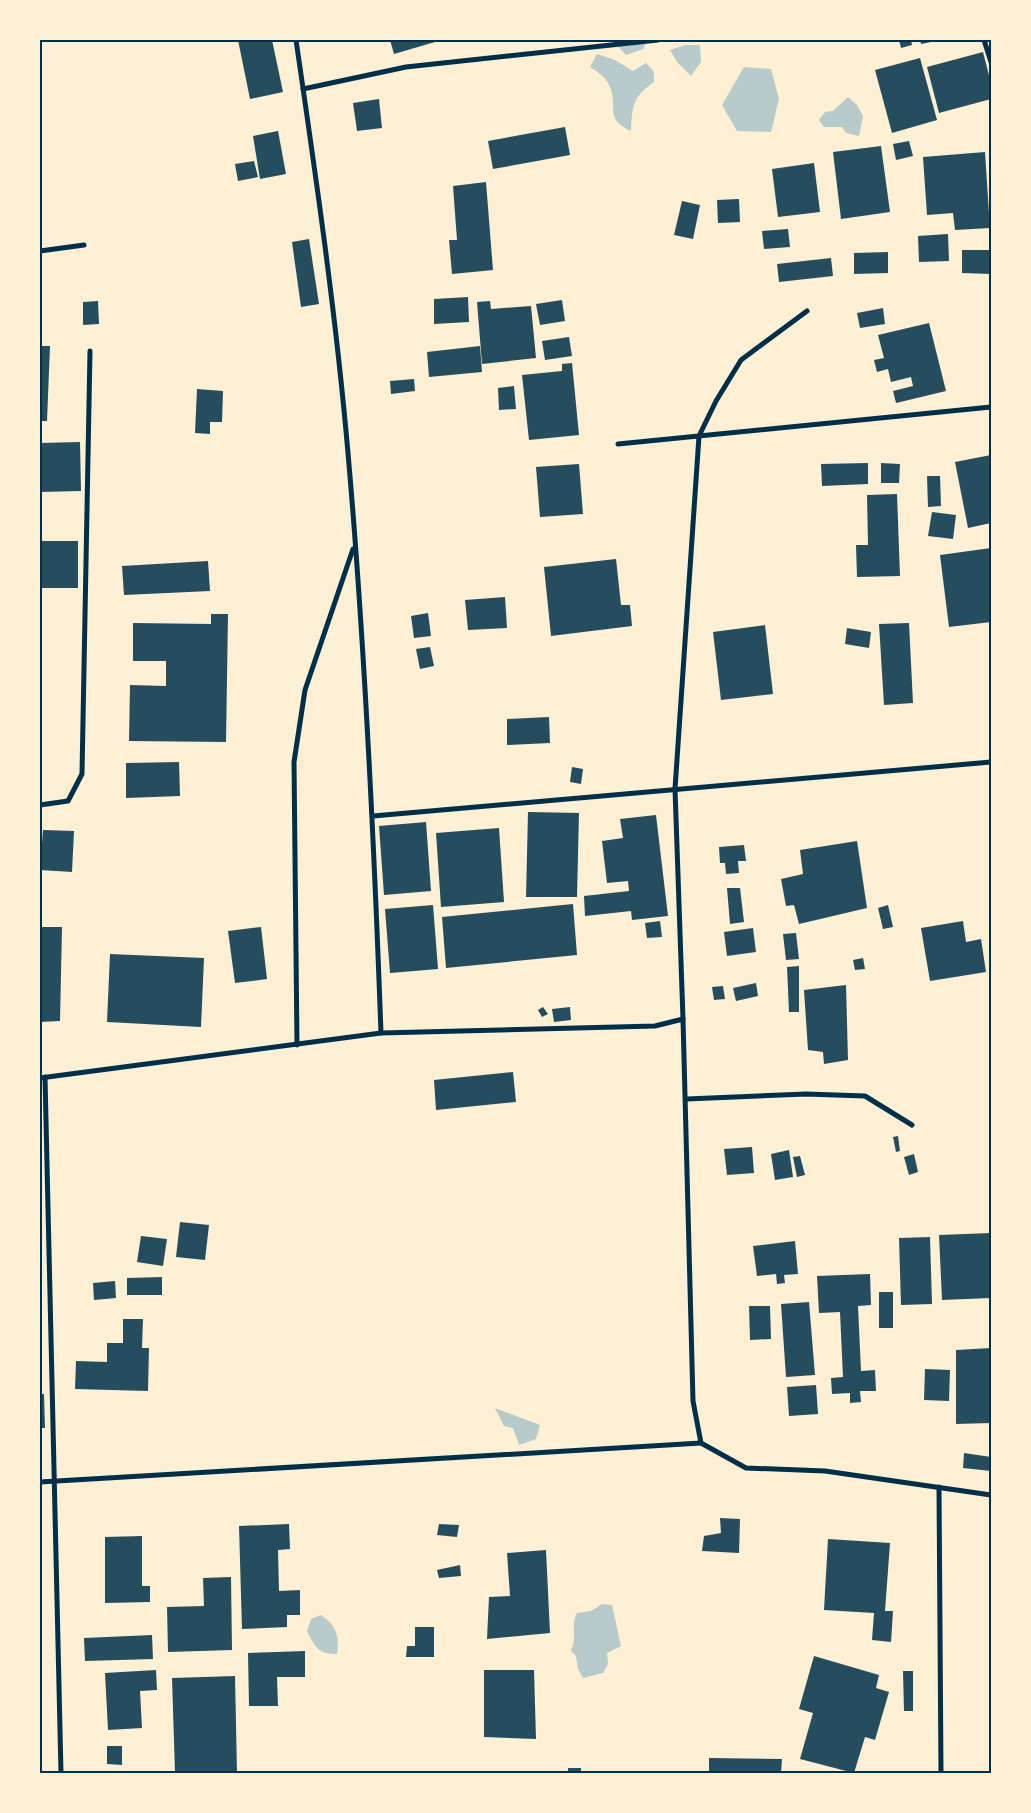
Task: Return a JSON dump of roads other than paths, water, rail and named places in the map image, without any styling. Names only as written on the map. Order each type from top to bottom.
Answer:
[{"type":"street","points":[[296,40],[316,176],[348,451],[373,816],[381,1034]]},
{"type":"street","points":[[303,89],[406,67],[658,40]]},
{"type":"street","points":[[984,40],[991,62]]},
{"type":"street","points":[[40,251],[84,245]]},
{"type":"street","points":[[701,1443],[693,1401],[686,1099],[675,789],[699,436],[716,400],[741,360],[807,311]]},
{"type":"street","points":[[40,805],[68,801],[82,774],[90,351]]},
{"type":"street","points":[[618,444],[991,407]]},
{"type":"street","points":[[297,1045],[294,762],[305,690],[354,546]]},
{"type":"street","points":[[373,816],[991,762]]},
{"type":"street","points":[[60,1773],[43,1077],[381,1034],[655,1026],[683,1019]]},
{"type":"street","points":[[686,1099],[806,1094],[865,1096],[912,1125]]},
{"type":"street","points":[[40,1482],[701,1443],[746,1468],[825,1471],[991,1495]]},
{"type":"street","points":[[939,1487],[941,1773]]}]
